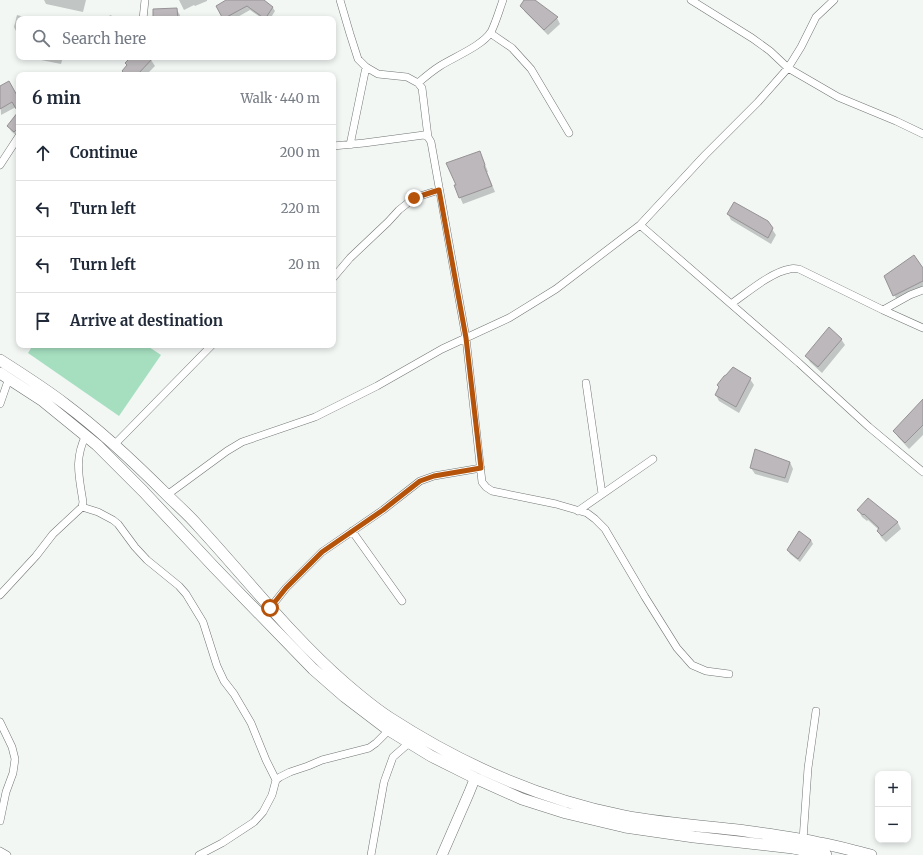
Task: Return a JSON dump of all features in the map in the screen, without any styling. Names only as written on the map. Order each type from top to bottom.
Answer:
[{"type":"main road","points":[[0,360],[30,378],[65,404],[130,458],[197,525],[270,608],[324,664],[372,705],[396,722],[436,746],[477,767],[527,788],[573,803],[622,816],[652,821],[738,830],[803,840],[871,855]]},
{"type":"main road","points":[[4,376],[43,401],[97,445],[313,669],[344,697],[389,730],[431,756],[522,799],[566,813],[625,827],[694,837],[793,848],[826,855]]},
{"type":"street","points":[[143,16],[145,0]]},
{"type":"street","points":[[340,0],[358,59],[366,67],[378,74],[407,77],[418,83],[422,88],[428,137],[431,142],[466,338],[482,482],[492,491],[556,504],[587,513],[595,519],[604,529],[677,648],[692,665],[706,671],[729,674]]},
{"type":"street","points":[[418,83],[440,66],[482,41],[490,33],[503,0]]},
{"type":"street","points":[[691,0],[752,38],[770,51],[788,68],[838,97],[923,134]]},
{"type":"street","points":[[167,495],[227,451],[242,442],[315,417],[377,386],[442,349],[509,318],[556,289],[640,225],[705,155],[758,102],[788,68],[801,47],[816,17],[834,0]]},
{"type":"street","points":[[490,33],[512,48],[530,69],[569,133]]},
{"type":"street","points":[[350,145],[366,67]]},
{"type":"street","points":[[336,146],[424,135],[428,137]]},
{"type":"street","points":[[0,165],[16,141]]},
{"type":"street","points":[[336,274],[350,258],[404,206],[414,198],[439,190]]},
{"type":"street","points":[[640,225],[799,362],[869,427],[923,472]]},
{"type":"street","points":[[731,304],[767,278],[791,268],[799,269],[923,328]]},
{"type":"street","points":[[883,310],[910,295],[923,290]]},
{"type":"street","points":[[114,445],[209,348]]},
{"type":"street","points":[[0,404],[4,376]]},
{"type":"street","points":[[586,383],[602,494]]},
{"type":"street","points":[[0,595],[36,556],[53,534],[82,507],[83,502],[78,466],[79,452],[86,435]]},
{"type":"street","points":[[578,511],[653,459]]},
{"type":"street","points":[[270,608],[286,588],[322,552],[383,510],[420,481],[434,476],[481,468]]},
{"type":"street","points":[[82,507],[98,512],[118,524],[147,560],[179,586],[186,594],[203,622],[217,666],[224,681],[234,694],[251,723],[276,780],[272,795],[263,812],[254,822],[222,843],[199,855]]},
{"type":"street","points":[[352,531],[402,601]]},
{"type":"street","points":[[803,840],[808,768],[816,711]]},
{"type":"street","points":[[0,722],[12,747],[15,759],[13,773],[6,792],[0,821]]},
{"type":"street","points":[[276,780],[290,772],[322,760],[369,748],[389,730]]},
{"type":"street","points":[[371,855],[384,782],[393,757],[409,743]]},
{"type":"street","points":[[442,855],[475,778]]},
{"type":"street","points":[[0,851],[7,855]]},
{"type":"green space","points":[[31,348],[150,348],[161,355],[119,416],[28,353]]},
{"type":"building","points":[[226,0],[264,0],[273,7],[267,16],[261,16],[247,6],[229,16],[221,16],[216,6]]},
{"type":"building","points":[[524,0],[535,0],[558,17],[544,30],[520,6]]},
{"type":"building","points":[[177,8],[178,16],[153,16],[153,9]]},
{"type":"building","points":[[128,60],[151,60],[140,72],[123,72],[122,71],[127,65],[125,63]]},
{"type":"building","points":[[9,81],[16,94],[16,109],[12,102],[0,109],[0,86]]},
{"type":"building","points":[[16,115],[16,130],[14,132],[7,126]]},
{"type":"building","points":[[480,151],[492,186],[459,198],[454,185],[456,185],[446,163]]},
{"type":"building","points":[[734,202],[768,221],[773,228],[768,238],[727,214]]},
{"type":"building","points":[[914,255],[923,268],[923,281],[893,296],[884,276]]},
{"type":"building","points":[[829,327],[842,339],[818,367],[805,356]]},
{"type":"building","points":[[733,367],[751,378],[736,407],[715,395],[719,387],[717,385]]},
{"type":"building","points":[[923,399],[923,425],[905,443],[893,431]]},
{"type":"building","points":[[755,449],[790,462],[785,478],[750,468]]},
{"type":"building","points":[[868,498],[898,522],[882,536],[877,531],[879,528],[864,514],[863,515],[857,510]]},
{"type":"building","points":[[799,531],[811,540],[798,559],[787,550]]},
{"type":"route","points":[[270,608],[286,588],[322,552],[383,510],[420,481],[434,476],[481,468],[466,338],[439,190],[414,198]]}]
